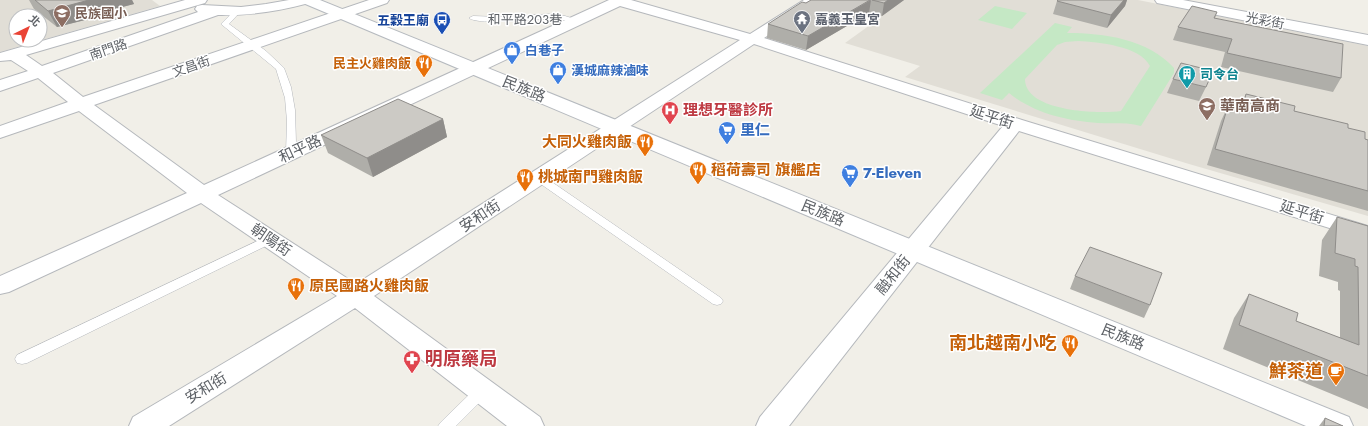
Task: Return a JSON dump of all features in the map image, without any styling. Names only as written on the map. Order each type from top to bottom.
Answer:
[{"type":"street","points":[[6,56],[190,1],[198,8],[215,11],[237,11],[290,5],[304,0]]},
{"type":"street","name":"民族路","points":[[308,0],[1338,426]]},
{"type":"street","name":"文昌街","points":[[0,132],[382,0]]},
{"type":"street","name":"延平街","points":[[619,0],[753,39],[1015,124],[1368,233]]},
{"type":"street","name":"和平路","points":[[0,286],[473,68],[577,22],[619,0]]},
{"type":"street","name":"安和街","points":[[144,426],[356,296],[813,0]]},
{"type":"street","name":"光彩街","points":[[1162,0],[1368,40]]},
{"type":"street","name":"南門路","points":[[0,86],[215,11]]},
{"type":"street","name":"朝陽街","points":[[6,56],[41,72],[81,104],[202,194],[356,296],[529,426]]},
{"type":"street","name":"融和街","points":[[771,426],[1015,124]]},
{"type":"lane","points":[[237,11],[225,24],[280,67],[290,99],[292,133],[291,153]]},
{"type":"lane","name":"和平路203巷","points":[[473,18],[552,18],[570,19],[577,22]]},
{"type":"lane","points":[[539,178],[717,301]]},
{"type":"lane","points":[[22,359],[270,239]]},
{"type":"lane","points":[[446,426],[483,390]]},
{"type":"shaded area","name":"民族國小","points":[[0,0],[152,0],[160,6],[48,38],[48,8],[8,8],[8,48],[14,48],[0,52]]},
{"type":"shaded area","name":"華南高商","points":[[829,0],[1138,0],[1368,46],[1368,216],[1189,164],[905,77],[920,66],[845,43],[877,20],[821,5]]},
{"type":"green space","points":[[995,6],[1027,13],[1012,29],[978,20]]},
{"type":"green space","points":[[1055,23],[1072,27],[1067,33],[1110,36],[1138,44],[1152,50],[1174,68],[1174,73],[1141,126],[1086,122],[1063,118],[1029,106],[1009,93],[1002,100],[980,93]],"holes":[[[1065,42],[1086,42],[1118,46],[1137,54],[1145,59],[1150,66],[1121,111],[1097,112],[1065,108],[1050,104],[1037,98],[1028,90],[1025,79],[1057,45]]]},
{"type":"building","points":[[35,0],[89,0],[48,11],[48,8],[44,8]]},
{"type":"building","points":[[811,0],[870,0],[808,36],[768,24],[802,2],[806,3]]},
{"type":"building","points":[[872,0],[888,0],[884,3]]},
{"type":"building","points":[[1124,0],[1111,15],[1057,1]]},
{"type":"building","points":[[1192,6],[1217,12],[1214,18],[1343,44],[1341,78],[1227,53],[1232,39],[1178,27]]},
{"type":"building","points":[[1181,63],[1213,71],[1206,87],[1173,79]]},
{"type":"building","points":[[1246,94],[1295,106],[1294,111],[1348,124],[1348,128],[1365,132],[1365,139],[1368,140],[1368,191],[1215,149],[1228,106],[1242,110]]},
{"type":"building","points":[[398,99],[443,119],[367,158],[321,135]]},
{"type":"building","points":[[1337,217],[1368,226],[1368,376],[1239,325],[1249,294],[1298,313],[1296,321],[1359,345],[1358,267],[1355,266],[1355,259],[1335,253]]},
{"type":"building","points":[[1090,247],[1162,273],[1150,305],[1075,276]]},
{"type":"building","points":[[1325,418],[1343,426],[1324,426]]},
{"type":"place","name":"民族國小","points":[[62,28]]},
{"type":"place","name":"嘉義玉皇宮","points":[[802,34]]},
{"type":"place","name":"五穀王廟","points":[[442,35]]},
{"type":"place","name":"白巷子","points":[[512,65]]},
{"type":"place","name":"民主火雞肉飯","points":[[424,78]]},
{"type":"place","name":"漢城麻辣滷味","points":[[558,85]]},
{"type":"place","name":"司令台","points":[[1187,89]]},
{"type":"place","name":"華南高商","points":[[1207,121]]},
{"type":"place","name":"理想牙醫診所","points":[[670,125]]},
{"type":"place","name":"里仁","points":[[727,145]]},
{"type":"place","name":"大同火雞肉飯","points":[[645,157]]},
{"type":"place","name":"稻荷壽司 旗艦店","points":[[698,185]]},
{"type":"place","name":"7-Eleven","points":[[850,188]]},
{"type":"place","name":"桃城南門雞肉飯","points":[[525,192]]},
{"type":"place","name":"原民國路火雞肉飯","points":[[296,301]]},
{"type":"place","name":"南北越南小吃","points":[[1070,358]]},
{"type":"place","name":"明原藥局","points":[[412,374]]},
{"type":"place","name":"鮮茶道","points":[[1336,386]]}]
